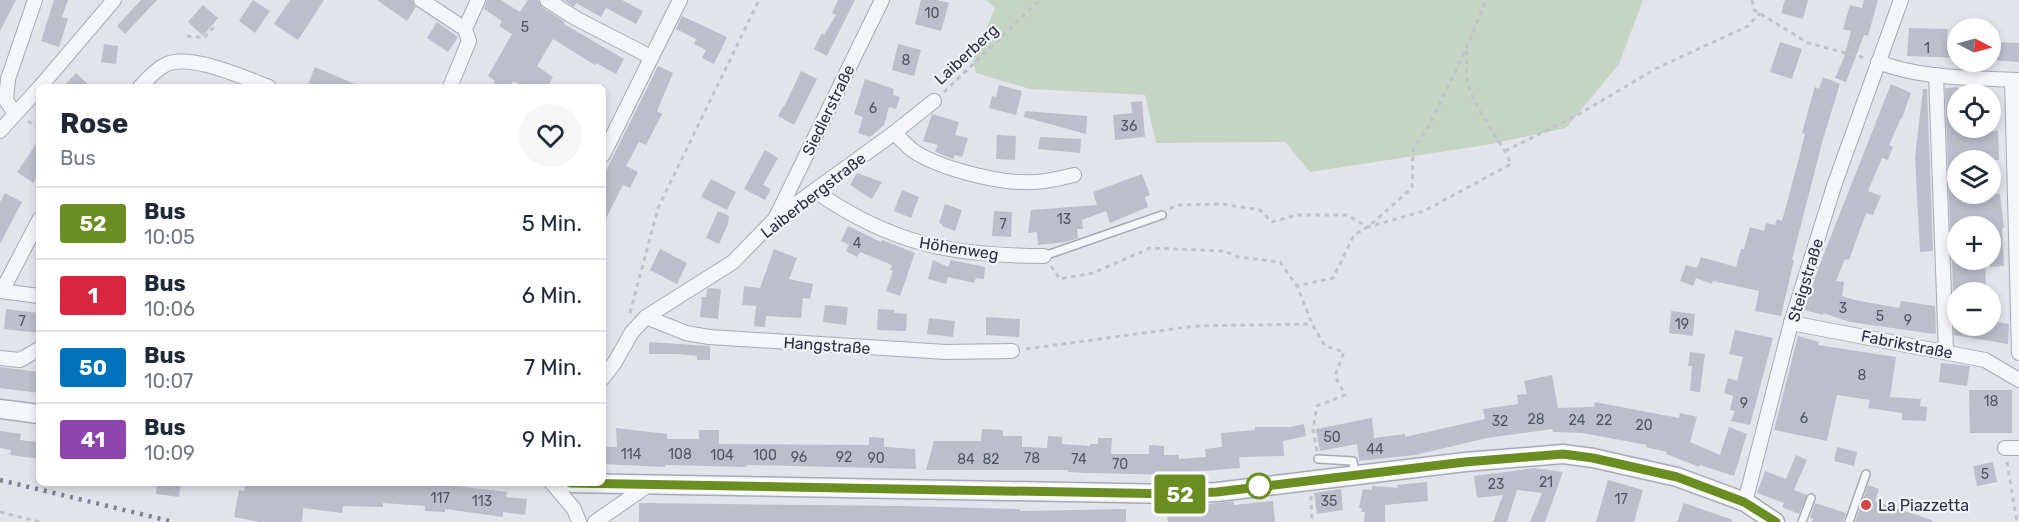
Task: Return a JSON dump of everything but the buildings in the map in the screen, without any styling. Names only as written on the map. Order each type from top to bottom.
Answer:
[{"type":"street","points":[[15,114],[6,100],[8,79],[34,0]]},
{"type":"street","points":[[43,84],[114,0]]},
{"type":"street","points":[[421,0],[465,29],[469,41],[451,84]]},
{"type":"street","points":[[465,29],[478,0]]},
{"type":"street","points":[[547,0],[577,19],[651,57]]},
{"type":"street","points":[[606,149],[680,0]]},
{"type":"street","name":"Siedlerstraße","points":[[774,220],[882,0]]},
{"type":"street","name":"Steigstraße","points":[[1744,502],[1791,323],[1835,183],[1901,0]]},
{"type":"street","points":[[143,84],[166,63],[185,62],[208,65],[261,84]]},
{"type":"street","points":[[1878,62],[1899,70],[1935,75],[2016,80],[2019,353]]},
{"type":"street","points":[[1935,75],[1946,351]]},
{"type":"street","points":[[0,131],[36,92]]},
{"type":"street","name":"Laiberbergstraße","points":[[606,374],[632,332],[646,317],[733,262],[774,220],[894,133],[934,101]]},
{"type":"street","points":[[0,107],[15,114]]},
{"type":"street","points":[[894,133],[912,150],[936,163],[963,172],[1021,183],[1048,181],[1074,175]]},
{"type":"street","name":"Höhenweg","points":[[815,191],[841,209],[883,230],[920,244],[998,256],[1044,256]]},
{"type":"street","points":[[36,226],[1,291],[36,296]]},
{"type":"street","name":"Hangstraße","points":[[646,317],[686,333],[709,337],[946,352],[1012,351]]},
{"type":"street","name":"Fabrikstraße","points":[[1791,323],[1985,360],[2019,380]]},
{"type":"street","points":[[0,358],[20,360],[36,351]]},
{"type":"street","points":[[0,409],[36,414]]},
{"type":"street","points":[[606,484],[1175,494],[1217,492],[1355,474],[1563,454],[1593,458],[1677,477],[1744,502],[1776,522]]},
{"type":"street","points":[[555,486],[574,509],[579,522]]},
{"type":"street","points":[[595,522],[647,486]]},
{"type":"lane","points":[[1044,256],[1162,214]]},
{"type":"lane","points":[[1318,459],[1353,461],[1355,474]]},
{"type":"lane","points":[[1849,522],[1866,474]]},
{"type":"lane","points":[[1802,522],[1810,498]]},
{"type":"path","points":[[632,332],[630,311],[658,208],[759,0]]},
{"type":"path","name":"Laiberberg","points":[[934,101],[1040,0]]},
{"type":"path","points":[[1297,286],[1333,278],[1354,235],[1368,227],[1412,188],[1413,149],[1429,126],[1467,47],[1486,0]]},
{"type":"path","points":[[1752,0],[1754,10],[1808,43],[1878,62]]},
{"type":"path","points":[[1505,151],[1574,117],[1657,68],[1748,26],[1760,13]]},
{"type":"path","points":[[187,36],[204,38],[213,28],[211,26]]},
{"type":"path","points":[[1162,214],[1177,205],[1223,204],[1260,210],[1272,222],[1297,215],[1347,215],[1368,227],[1424,211],[1510,164],[1505,151],[1479,109],[1467,82],[1467,47]]},
{"type":"path","points":[[1060,279],[1093,273],[1150,249],[1224,251],[1238,257],[1280,262],[1297,286],[1312,324],[1324,346],[1344,352],[1335,376],[1346,395],[1317,406],[1313,429],[1318,459]]},
{"type":"path","points":[[1012,351],[1195,326],[1312,324]]},
{"type":"path","points":[[2012,448],[2017,522]]},
{"type":"path","points":[[1311,506],[1312,522]]},
{"type":"path","points":[[0,512],[39,522]]},
{"type":"green space","points":[[986,0],[1643,0],[1619,64],[1566,128],[1486,145],[1310,172],[1285,142],[1156,143],[1145,95],[1030,89],[976,73],[973,61],[995,8]]},
{"type":"railway","points":[[0,480],[174,522]]},
{"type":"bus line","name":"52","points":[[606,484],[1175,494],[1217,492],[1465,462],[1563,454],[1593,458],[1677,477],[1744,502],[1776,522]]},
{"type":"place","name":"La Piazzetta","points":[[1866,505]]}]
